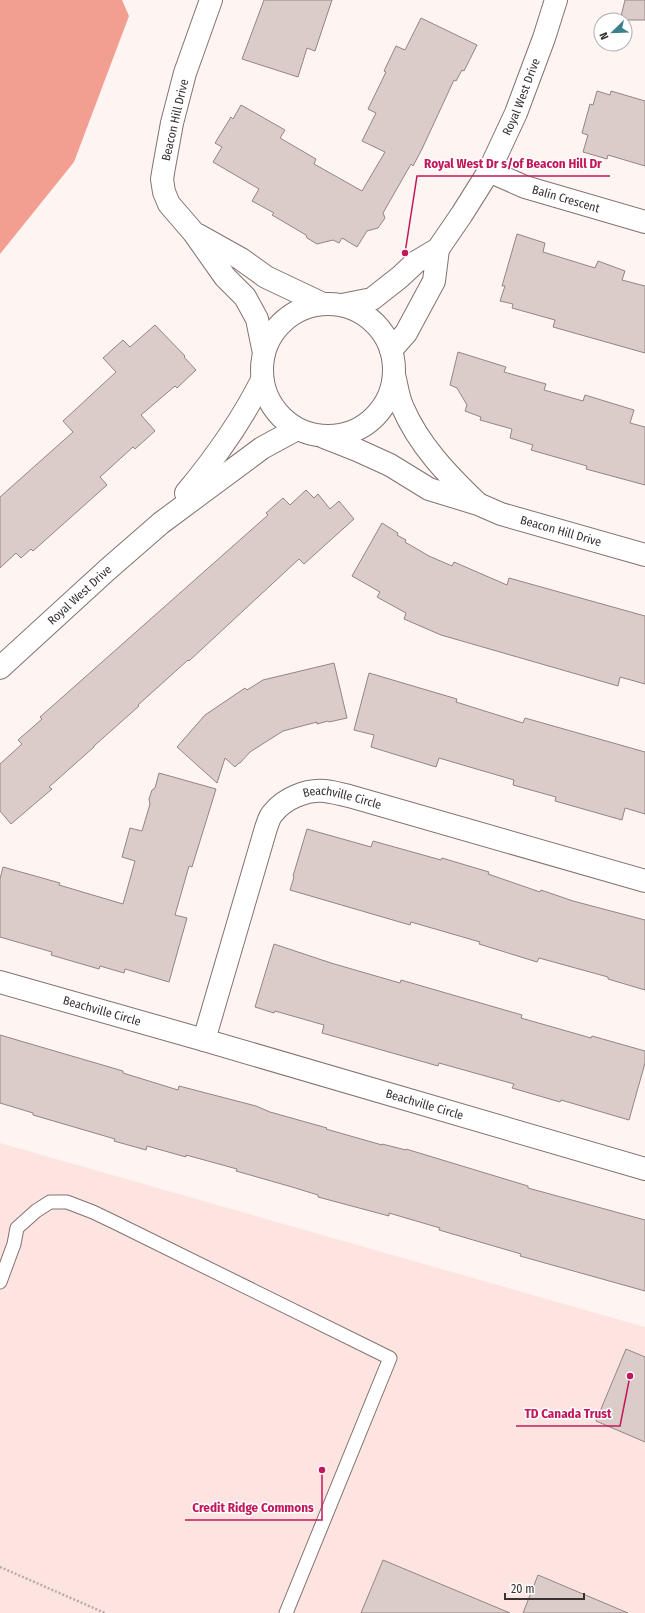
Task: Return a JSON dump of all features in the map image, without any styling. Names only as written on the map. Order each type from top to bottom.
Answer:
[{"type":"street","name":"Beacon Hill Drive","points":[[211,0],[185,73],[172,124],[162,179],[164,192],[169,204],[194,233],[225,277],[245,297],[257,319],[264,353]]},
{"type":"street","name":"Royal West Drive","points":[[332,305],[372,299],[416,262],[438,249],[489,171],[516,113],[544,38],[556,0]]},
{"type":"street","name":"Balin Crescent","points":[[489,171],[525,187],[645,222]]},
{"type":"street","name":"Beacon Hill Drive","points":[[194,233],[241,259],[266,277],[332,305]]},
{"type":"street","name":"Royal West Drive","points":[[391,350],[406,333],[434,281],[438,249]]},
{"type":"street","points":[[332,305],[358,311],[373,321],[384,334],[391,350],[394,362],[394,375],[390,395],[379,413],[364,427],[344,435],[324,437],[297,429],[280,417],[269,400],[262,380],[264,353],[272,334],[286,319],[303,309],[332,305]]},
{"type":"street","name":"Beacon Hill Drive","points":[[394,375],[402,407],[418,437],[444,470],[478,504]]},
{"type":"street","name":"Royal West Drive","points":[[161,523],[214,459],[247,410],[262,380]]},
{"type":"street","name":"Royal West Drive","points":[[0,668],[107,570],[161,523],[262,448],[297,429]]},
{"type":"street","name":"Beacon Hill Drive","points":[[324,437],[390,465],[428,489],[478,504],[501,514],[645,555]]},
{"type":"street","name":"Beachville Circle","points":[[204,1040],[271,815],[279,807],[299,795],[324,790],[349,796],[645,881]]},
{"type":"street","name":"Beachville Circle","points":[[0,982],[645,1169]]},
{"type":"lane","points":[[0,1282],[14,1244],[17,1228],[36,1211],[50,1202],[67,1202],[110,1220],[390,1358],[286,1613]]},
{"type":"path","points":[[0,1567],[105,1613]]},
{"type":"shaded area","points":[[0,0],[122,0],[129,16],[74,162],[0,254]]},
{"type":"shaded area","points":[[0,1143],[645,1327],[645,1613],[0,1613]]},
{"type":"building","points":[[264,0],[332,0],[315,51],[307,48],[298,77],[242,59]]},
{"type":"building","points":[[625,0],[645,0],[645,20],[633,20],[633,12],[622,12]]},
{"type":"building","points":[[421,18],[477,45],[464,71],[462,70],[456,81],[454,80],[413,166],[411,164],[383,213],[385,218],[378,228],[367,231],[357,247],[342,238],[339,243],[333,240],[317,244],[307,238],[306,235],[272,215],[274,213],[252,201],[259,189],[213,162],[222,147],[215,143],[231,117],[233,119],[241,105],[285,130],[280,138],[316,159],[314,164],[362,191],[385,152],[362,141],[376,113],[368,109],[386,72],[384,71],[396,46],[405,50]]},
{"type":"building","points":[[597,91],[610,95],[611,91],[645,101],[645,166],[608,155],[607,159],[583,152],[588,135],[582,133],[590,104],[593,105]]},
{"type":"building","points":[[517,234],[545,243],[543,252],[595,268],[598,261],[625,271],[622,280],[645,286],[645,353],[553,327],[555,320],[512,308],[513,304],[500,301],[505,286],[502,286]]},
{"type":"building","points":[[155,325],[185,356],[184,357],[196,370],[177,388],[175,386],[141,415],[155,431],[135,449],[133,447],[100,477],[107,485],[33,551],[31,549],[21,558],[16,553],[0,568],[0,497],[73,432],[63,421],[116,372],[103,358],[123,340],[130,347]]},
{"type":"building","points":[[458,352],[506,367],[504,372],[546,384],[544,390],[583,401],[585,395],[634,410],[630,423],[645,427],[645,485],[586,469],[587,466],[531,450],[533,445],[510,438],[512,429],[480,420],[481,417],[465,411],[467,405],[457,388],[450,385]]},
{"type":"building","points":[[306,490],[314,498],[318,494],[330,509],[339,501],[354,519],[304,564],[299,559],[189,661],[188,660],[138,705],[139,706],[49,787],[52,789],[11,824],[0,811],[0,764],[22,744],[18,740],[42,719],[40,717],[268,515],[266,513],[283,498],[290,505]]},
{"type":"building","points":[[382,523],[398,533],[397,535],[406,540],[405,542],[429,556],[452,566],[454,562],[507,585],[509,578],[645,616],[645,684],[620,677],[618,686],[441,635],[404,619],[406,613],[377,597],[380,592],[352,576]]},
{"type":"building","points":[[334,663],[347,718],[317,724],[317,722],[283,731],[250,752],[235,767],[225,758],[217,783],[177,747],[205,715],[245,688],[247,690],[263,680]]},
{"type":"building","points":[[369,673],[457,699],[456,702],[523,723],[525,718],[645,752],[645,814],[625,808],[622,820],[555,801],[556,797],[513,785],[514,780],[439,758],[436,767],[371,747],[374,735],[354,730]]},
{"type":"building","points":[[159,773],[216,789],[192,867],[189,866],[175,915],[187,918],[169,982],[125,969],[124,973],[100,966],[99,969],[51,955],[52,952],[0,937],[0,879],[3,867],[60,883],[59,885],[123,904],[135,861],[122,857],[130,828],[142,831],[150,804],[149,799],[152,790],[155,788]]},
{"type":"building","points":[[307,829],[371,847],[373,841],[441,860],[442,858],[489,872],[488,874],[540,892],[541,890],[573,901],[645,920],[645,990],[608,979],[608,977],[539,958],[537,962],[479,944],[480,942],[411,922],[410,925],[290,890]]},
{"type":"building","points":[[274,944],[331,963],[400,983],[401,980],[522,1015],[521,1018],[591,1038],[592,1036],[645,1051],[645,1063],[629,1120],[561,1100],[560,1102],[512,1088],[514,1084],[439,1063],[438,1066],[322,1033],[324,1025],[255,1007]]},
{"type":"building","points":[[0,1035],[123,1071],[123,1073],[178,1090],[179,1086],[256,1106],[270,1112],[327,1128],[326,1129],[382,1145],[406,1149],[528,1186],[528,1188],[645,1220],[645,1291],[520,1256],[521,1254],[439,1230],[440,1228],[389,1213],[389,1216],[318,1197],[318,1195],[236,1171],[237,1169],[147,1146],[146,1150],[114,1141],[115,1139],[33,1115],[33,1113],[0,1103]]},
{"type":"building","points":[[626,1349],[645,1357],[645,1442],[596,1421]]},
{"type":"building","points":[[383,1560],[510,1613],[361,1613]]},
{"type":"building","points":[[538,1575],[628,1613],[523,1613]]},
{"type":"place","name":"Royal West Dr s/of Beacon Hill Dr","points":[[405,253]]},
{"type":"place","name":"TD Canada Trust","points":[[630,1376]]},
{"type":"place","name":"Credit Ridge Commons","points":[[322,1470]]}]
